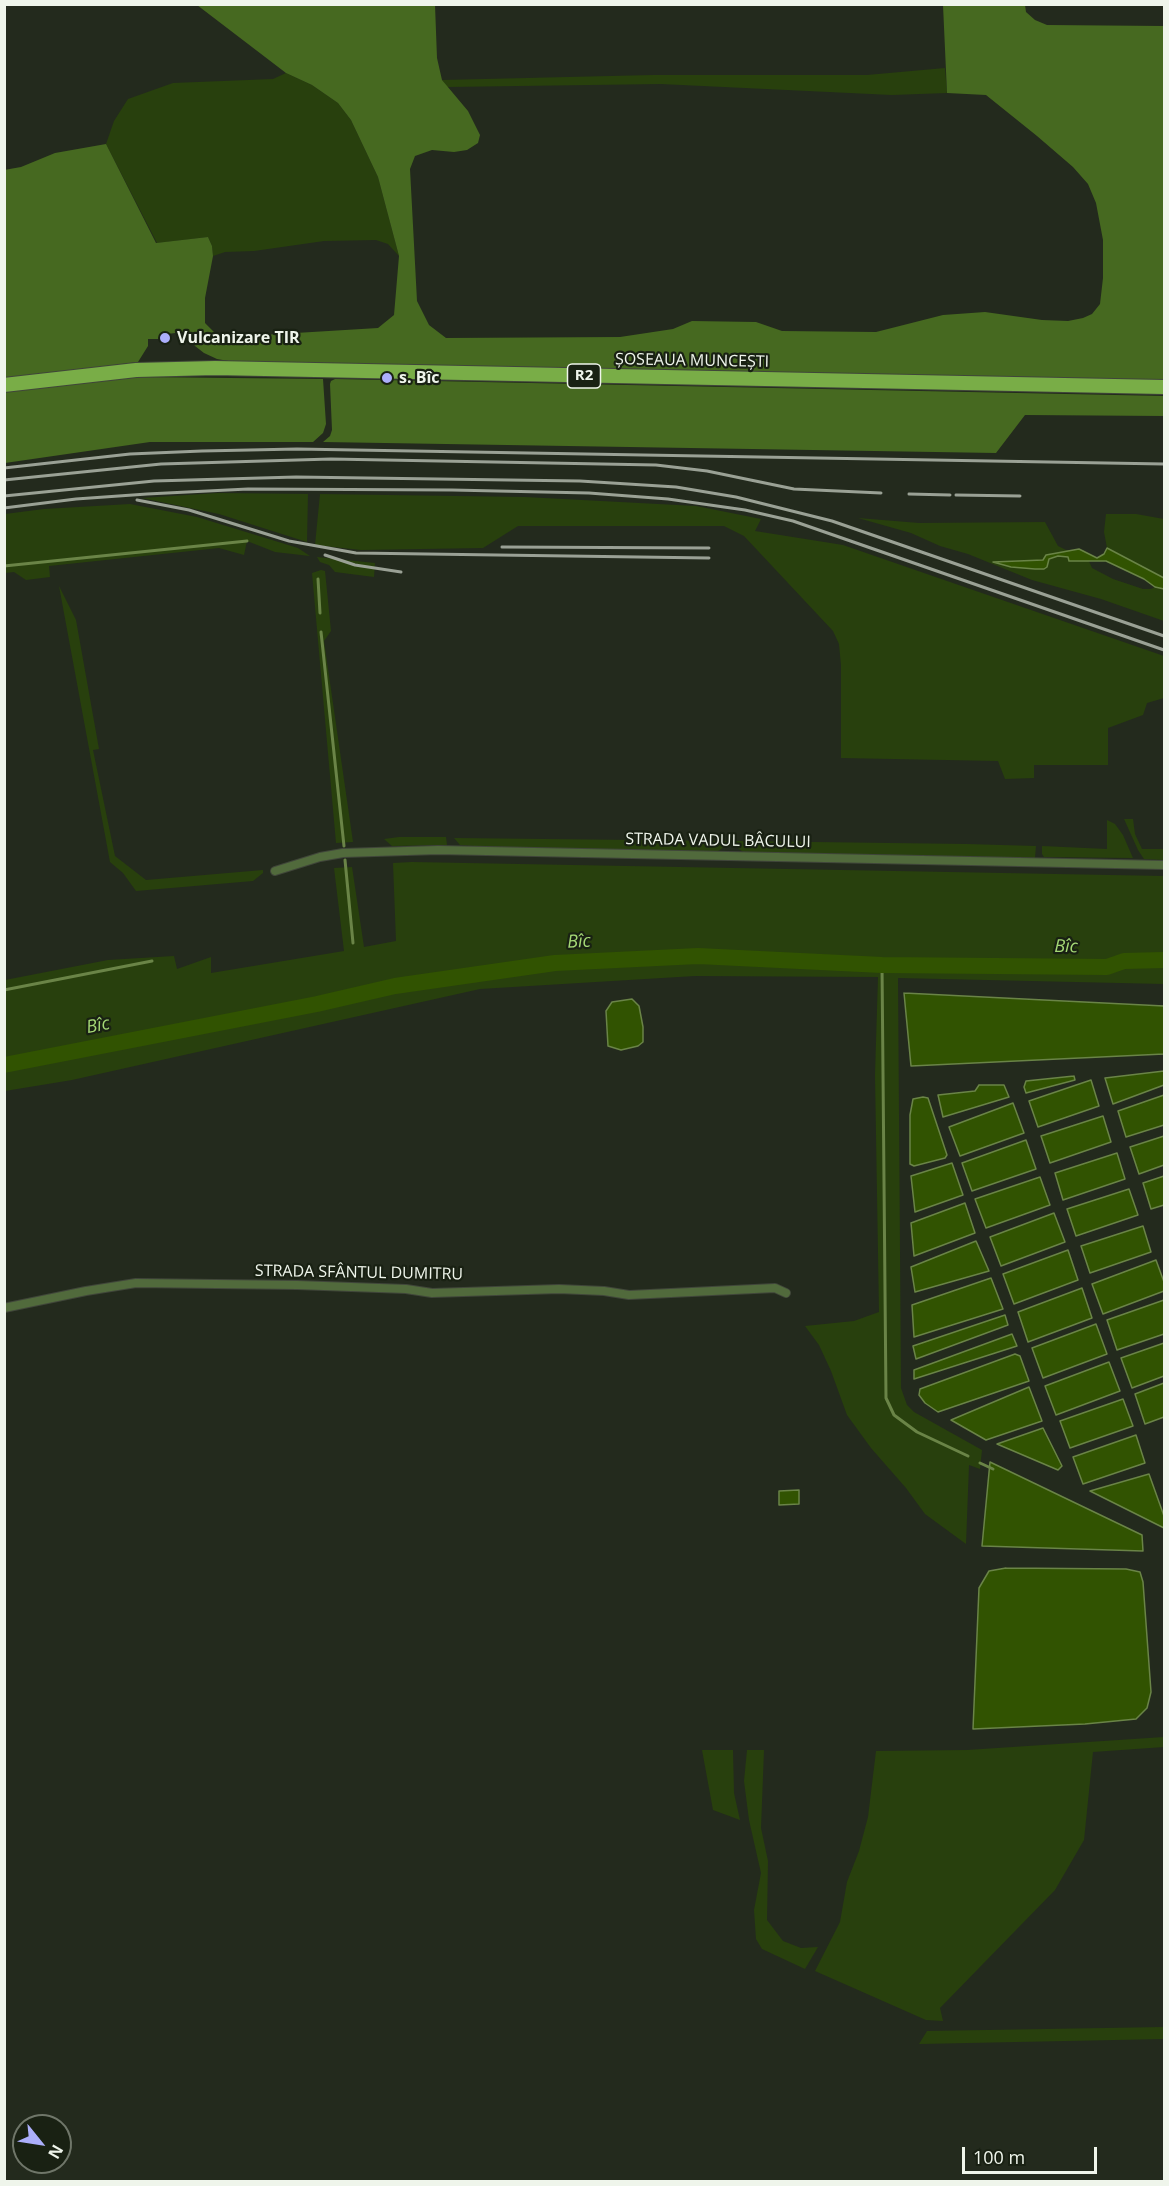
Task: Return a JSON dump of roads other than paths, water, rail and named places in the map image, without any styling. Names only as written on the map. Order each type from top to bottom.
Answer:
[{"type":"main road","name":"ȘOSEAUA MUNCEȘTI","points":[[4,385],[136,370],[215,368],[1164,387]]},
{"type":"street","name":"STRADA VADUL BÂCULUI","points":[[274,871],[320,857],[343,853],[438,850],[1164,865]]},
{"type":"street","name":"STRADA SFÂNTUL DUMITRU","points":[[4,1308],[136,1283],[297,1285],[406,1289],[432,1293],[559,1288],[629,1295],[775,1288],[786,1293]]},
{"type":"waterway","points":[[4,566],[247,541]]},
{"type":"waterway","points":[[318,579],[320,613]]},
{"type":"waterway","points":[[321,632],[344,846]]},
{"type":"waterway","points":[[345,860],[353,943]]},
{"type":"waterway","name":"Bîc","points":[[4,1065],[317,1004],[395,986],[555,963],[698,956],[882,965],[1107,967],[1124,961],[1164,960]]},
{"type":"waterway","points":[[4,990],[152,961]]},
{"type":"waterway","points":[[882,965],[886,1398],[894,1415],[917,1432],[968,1456]]},
{"type":"waterway","points":[[980,1463],[993,1469]]},
{"type":"railway","points":[[4,468],[130,454],[297,449],[1164,464]]},
{"type":"railway","points":[[4,480],[161,464],[331,459],[656,465],[707,471],[794,489],[881,493]]},
{"type":"railway","points":[[4,496],[154,481],[296,477],[580,481],[676,487],[736,497],[832,521],[1164,636]]},
{"type":"railway","points":[[4,508],[76,499],[248,489],[589,493],[668,499],[745,510],[793,521],[1164,650]]},
{"type":"railway","points":[[909,494],[950,495]]},
{"type":"railway","points":[[956,495],[1020,496]]},
{"type":"railway","points":[[137,500],[189,510],[289,541],[356,553],[709,558]]},
{"type":"railway","points":[[502,547],[709,548]]},
{"type":"railway","points":[[325,555],[355,565],[401,572]]},
{"type":"place","name":"Vulcanizare TIR","points":[[165,338]]},
{"type":"place","name":"s. Bîc","points":[[387,378]]}]
